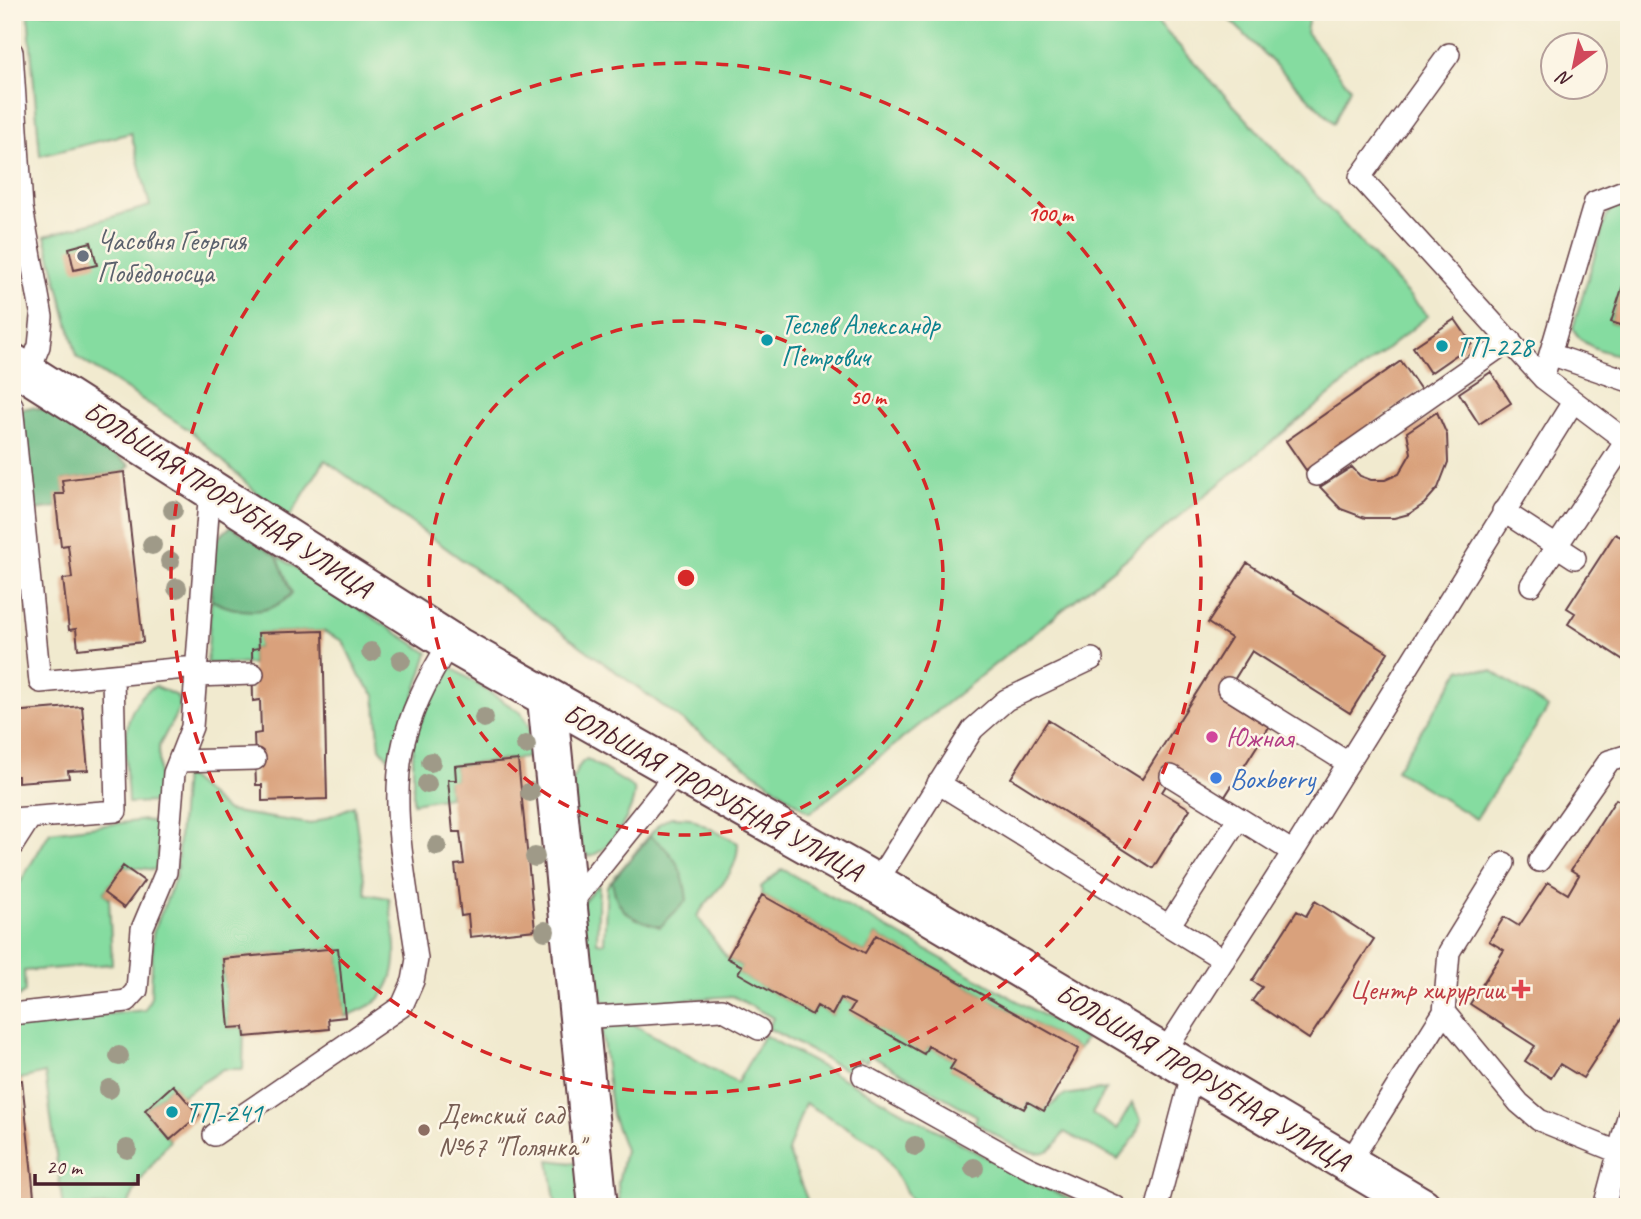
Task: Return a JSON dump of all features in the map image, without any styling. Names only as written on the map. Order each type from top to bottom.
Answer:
[{"type":"street","name":"БОЛЬШАЯ ПРОРУБНАЯ УЛИЦА","points":[[21,367],[450,642],[876,883],[1422,1207]]},
{"type":"street","points":[[547,699],[598,1207]]},
{"type":"lane","points":[[12,52],[17,209],[42,317],[38,346],[21,367]]},
{"type":"lane","points":[[1448,54],[1360,177],[1543,378],[1627,442],[1531,585]]},
{"type":"lane","points":[[1543,378],[1595,202],[1629,189]]},
{"type":"lane","points":[[1317,475],[1510,340]]},
{"type":"lane","points":[[1550,354],[1629,381]]},
{"type":"lane","points":[[1157,1207],[1178,1062],[1224,960],[1573,402]]},
{"type":"lane","points":[[12,405],[40,682],[196,672],[253,674]]},
{"type":"lane","points":[[12,1014],[127,1001],[137,990],[142,929],[166,873],[174,773],[192,727],[210,487]]},
{"type":"lane","points":[[1503,511],[1576,558]]},
{"type":"lane","points":[[214,1135],[402,1006],[413,981],[417,959],[399,812],[398,779],[405,737],[417,702],[450,642]]},
{"type":"lane","points":[[876,883],[973,729],[1006,700],[1093,659]]},
{"type":"lane","points":[[12,846],[21,819],[116,811],[113,676]]},
{"type":"lane","points":[[1228,688],[1348,763]]},
{"type":"lane","points":[[1539,861],[1593,780],[1609,761],[1629,755]]},
{"type":"lane","points":[[180,761],[255,759]]},
{"type":"lane","points":[[569,906],[678,771]]},
{"type":"lane","points":[[1171,776],[1293,852]]},
{"type":"lane","points":[[938,783],[1224,960]]},
{"type":"lane","points":[[1169,926],[1239,818]]},
{"type":"lane","points":[[1349,1163],[1444,1012],[1448,952],[1504,863]]},
{"type":"lane","points":[[579,1018],[722,1009],[759,1029]]},
{"type":"lane","points":[[1444,1012],[1519,1103],[1539,1121],[1618,1152]]},
{"type":"lane","points":[[863,1076],[1027,1167],[1116,1207]]},
{"type":"lane","points":[[1604,1207],[1629,1113]]},
{"type":"green space","points":[[28,12],[1148,12],[1428,316],[810,813],[325,460],[287,521],[192,432],[77,357],[45,236],[150,206],[131,133],[40,156]]},
{"type":"green space","points":[[1222,12],[1310,12],[1306,32],[1350,88],[1334,123]]},
{"type":"green space","points":[[1629,199],[1629,265],[1611,322],[1627,327],[1625,336],[1629,337],[1629,358],[1589,345],[1573,328],[1606,218],[1616,201]]},
{"type":"green space","points":[[31,407],[51,411],[130,465],[124,472],[63,480],[64,494],[56,495],[57,507],[29,511],[19,410]]},
{"type":"green space","points":[[231,526],[428,653],[395,756],[389,759],[380,748],[375,695],[360,677],[343,641],[323,631],[259,633],[259,648],[252,649],[252,664],[207,663],[215,541]]},
{"type":"green space","points":[[231,526],[277,556],[292,593],[284,601],[254,611],[232,608],[211,600],[215,541]]},
{"type":"green space","points":[[451,667],[521,713],[528,725],[532,757],[455,766],[456,780],[448,781],[449,797],[413,803],[413,741],[438,679]]},
{"type":"green space","points":[[1461,669],[1492,671],[1548,708],[1476,819],[1396,770]]},
{"type":"green space","points":[[155,686],[177,696],[180,707],[159,746],[159,802],[128,803],[125,755],[128,723],[133,708],[142,696]]},
{"type":"green space","points":[[587,759],[634,788],[631,807],[620,829],[604,848],[588,856],[576,836],[571,806],[574,777],[579,766]]},
{"type":"green space","points":[[184,774],[227,811],[311,824],[354,806],[366,894],[389,898],[395,951],[392,976],[379,999],[345,1017],[338,948],[223,959],[229,1028],[244,1027],[243,1069],[223,1069],[182,1096],[173,1085],[145,1110],[170,1140],[136,1187],[128,1205],[63,1207],[45,1073],[12,1081],[12,1025],[145,1010],[151,997],[153,933],[176,876]]},
{"type":"green space","points":[[671,817],[690,818],[738,843],[737,855],[729,874],[697,916],[727,958],[742,966],[739,973],[812,1015],[817,1006],[832,1015],[841,998],[854,1004],[850,1012],[924,1053],[928,1046],[955,1061],[951,1069],[1023,1109],[1028,1102],[1044,1111],[1064,1095],[1106,1089],[1092,1114],[1117,1129],[1132,1103],[1141,1120],[1136,1135],[1118,1160],[1064,1132],[1050,1150],[1041,1153],[1022,1149],[975,1122],[977,1116],[870,1055],[866,1062],[859,1059],[851,1073],[768,1028],[773,1018],[733,996],[617,1005],[607,1003],[590,989],[581,904],[599,883],[597,942],[604,943],[607,886],[659,824]]},
{"type":"green space","points":[[145,820],[160,825],[157,870],[123,866],[104,893],[109,898],[112,964],[24,971],[25,992],[12,1001],[12,896],[50,832]]},
{"type":"green space","points":[[650,836],[666,849],[677,863],[687,900],[660,927],[627,913],[618,901],[612,881]]},
{"type":"green space","points":[[782,869],[1085,1039],[1079,1049],[876,935],[865,953],[762,895],[761,887]]},
{"type":"green space","points":[[607,1022],[633,1024],[737,1083],[764,1035],[1020,1176],[1087,1207],[915,1207],[880,1147],[805,1103],[788,1151],[810,1207],[620,1207],[618,1184],[625,1150],[612,1115],[602,1033]]},
{"type":"green space","points":[[549,1160],[580,1164],[584,1207],[556,1207]]},
{"type":"building","name":"Часовня Георгия Победоносца","points":[[91,242],[97,265],[74,270],[69,248]]},
{"type":"building","points":[[1629,267],[1629,337],[1625,336],[1627,327],[1611,322]]},
{"type":"building","name":"ТП-228","points":[[1455,319],[1472,344],[1430,373],[1413,347]]},
{"type":"building","points":[[1401,361],[1421,390],[1306,470],[1286,441]]},
{"type":"building","points":[[1491,372],[1511,403],[1479,424],[1459,393]]},
{"type":"building","points":[[1437,412],[1447,435],[1448,462],[1438,488],[1424,504],[1409,514],[1394,518],[1365,518],[1341,509],[1320,487],[1352,467],[1360,476],[1371,480],[1385,480],[1399,474],[1411,453],[1407,432]]},
{"type":"building","points":[[124,472],[143,642],[78,649],[76,629],[69,630],[63,579],[72,578],[68,545],[61,546],[55,494],[64,494],[62,480]]},
{"type":"building","points":[[1629,529],[1629,655],[1625,661],[1568,624],[1575,613],[1567,608],[1615,534],[1623,538]]},
{"type":"building","points":[[1247,563],[1388,652],[1350,713],[1252,651],[1223,698],[1269,727],[1224,798],[1177,768],[1162,792],[1190,809],[1153,868],[1011,778],[1048,720],[1142,779],[1231,638],[1208,623]]},
{"type":"building","points":[[323,631],[327,799],[262,801],[262,785],[256,785],[254,734],[261,733],[260,700],[253,701],[252,649],[259,648],[258,633]]},
{"type":"building","points":[[82,706],[88,770],[68,771],[69,778],[18,782],[18,776],[12,776],[12,712]]},
{"type":"building","points":[[518,760],[535,930],[470,937],[468,915],[461,916],[455,865],[464,864],[460,832],[453,832],[448,780],[456,780],[455,766]]},
{"type":"building","points":[[1629,795],[1629,927],[1625,934],[1629,936],[1629,1007],[1583,1078],[1560,1064],[1551,1078],[1525,1061],[1535,1046],[1470,1004],[1504,950],[1489,941],[1504,917],[1519,926],[1548,882],[1568,894],[1579,875],[1571,870],[1616,799],[1623,803]]},
{"type":"building","points":[[123,866],[144,881],[124,908],[104,893]]},
{"type":"building","points":[[762,895],[865,953],[876,935],[1079,1049],[1044,1111],[1028,1102],[1024,1109],[950,1069],[955,1061],[928,1046],[924,1054],[849,1012],[854,1004],[841,998],[832,1015],[817,1006],[812,1015],[738,973],[742,966],[727,958]]},
{"type":"building","points":[[1315,901],[1374,939],[1309,1039],[1252,1001],[1262,987],[1252,981],[1297,911],[1306,916]]},
{"type":"building","points":[[338,948],[345,1017],[328,1019],[329,1029],[245,1037],[244,1027],[229,1028],[223,959]]},
{"type":"building","points":[[22,1080],[35,1207],[12,1207],[12,1081]]},
{"type":"building","name":"ТП-241","points":[[173,1085],[199,1115],[170,1140],[145,1110]]},
{"type":"place","name":"Часовня Георгия Победоносца","points":[[83,256]]},
{"type":"place","name":"Теслев Александр Петрович","points":[[767,340]]},
{"type":"place","name":"ТП-228","points":[[1442,346]]},
{"type":"place","name":"Южная","points":[[1212,737]]},
{"type":"place","name":"Boxberry","points":[[1216,778]]},
{"type":"place","name":"Центр хирургии","points":[[1521,989]]},
{"type":"place","name":"ТП-241","points":[[172,1112]]},
{"type":"place","name":"Детский сад №67 \"Полянка\"","points":[[424,1130]]}]
